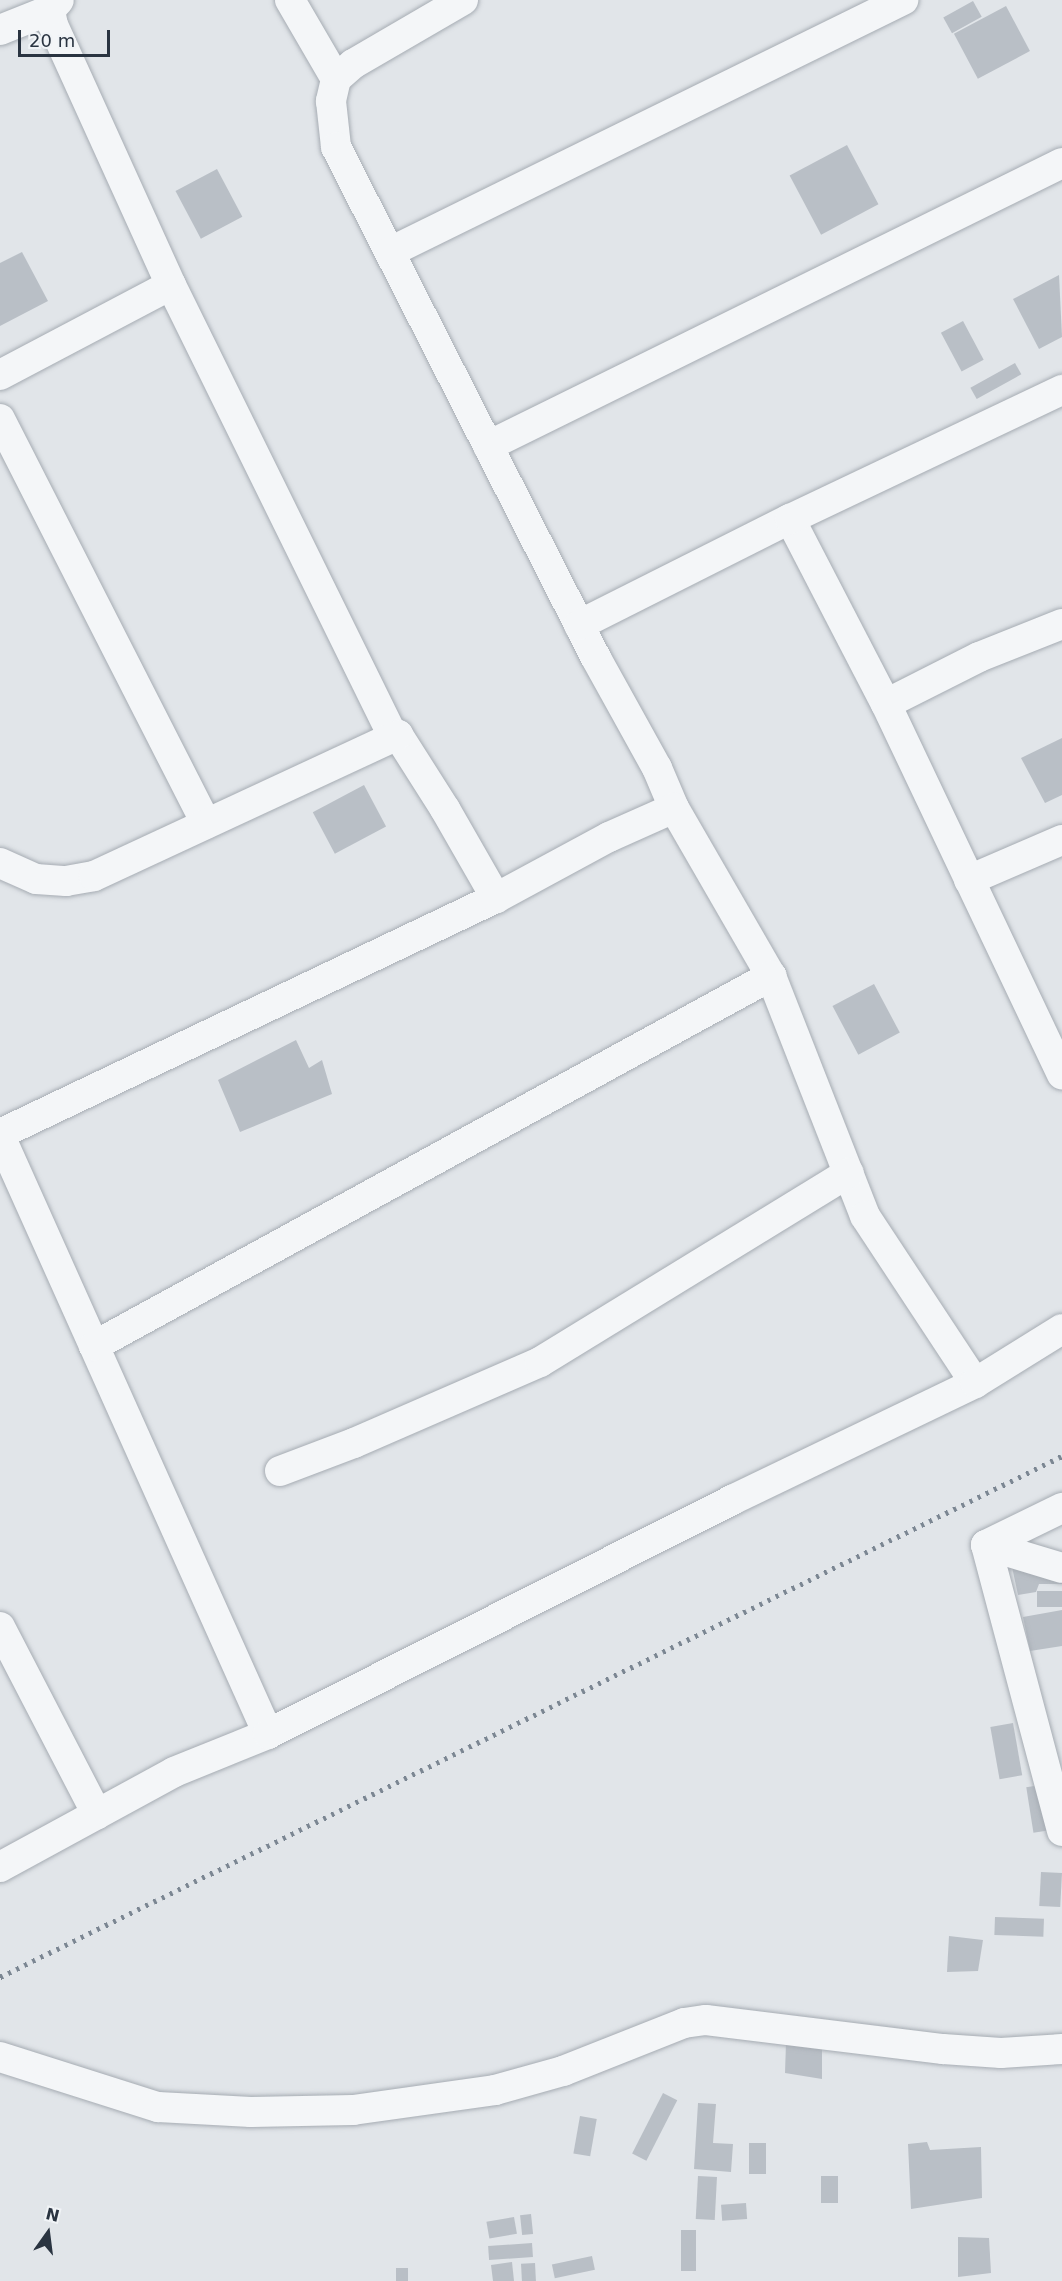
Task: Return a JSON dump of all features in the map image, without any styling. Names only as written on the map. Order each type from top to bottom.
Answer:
[{"type":"street","points":[[290,0],[336,79]]},
{"type":"street","points":[[463,0],[353,64],[336,79],[331,101],[336,147],[579,625],[657,768],[674,808],[771,975],[865,1216],[975,1383]]},
{"type":"street","points":[[390,252],[903,0]]},
{"type":"street","points":[[0,30],[55,5]]},
{"type":"street","points":[[55,5],[53,25],[171,285],[391,732],[398,735],[496,898]]},
{"type":"street","points":[[488,446],[1062,163]]},
{"type":"street","points":[[0,375],[171,285]]},
{"type":"street","points":[[579,625],[790,519],[1062,390]]},
{"type":"street","points":[[0,419],[206,824]]},
{"type":"street","points":[[790,519],[886,704],[1062,1074]]},
{"type":"street","points":[[886,704],[979,657],[1062,624]]},
{"type":"street","points":[[0,863],[36,879],[66,880],[94,876],[398,735]]},
{"type":"street","points":[[268,1734],[0,1135],[496,898],[609,837],[674,808]]},
{"type":"street","points":[[969,880],[1062,840]]},
{"type":"street","points":[[94,1346],[771,975]]},
{"type":"street","points":[[280,1471],[354,1443],[540,1362],[849,1173]]},
{"type":"street","points":[[0,1867],[174,1772],[268,1734],[975,1383],[1062,1329]]},
{"type":"street","points":[[986,1545],[1062,1508]]},
{"type":"street","points":[[986,1545],[1062,1568]]},
{"type":"street","points":[[986,1545],[1062,1831]]},
{"type":"street","points":[[0,1627],[97,1814]]},
{"type":"street","points":[[0,2056],[158,2107],[251,2112],[353,2110],[495,2090],[563,2071],[684,2023],[706,2020],[943,2049],[1001,2053],[1062,2049]]},
{"type":"building","points":[[973,1],[982,17],[952,33],[943,17]]},
{"type":"building","points":[[1006,6],[1030,51],[978,79],[954,34]]},
{"type":"building","points":[[847,145],[878,204],[821,235],[790,176]]},
{"type":"building","points":[[217,169],[242,217],[201,239],[176,191]]},
{"type":"building","points":[[22,252],[48,301],[0,326],[0,263]]},
{"type":"building","points":[[1059,275],[1062,337],[1039,349],[1013,299]]},
{"type":"building","points":[[963,321],[984,360],[962,372],[941,333]]},
{"type":"building","points":[[1015,363],[1021,374],[977,399],[970,388]]},
{"type":"building","points":[[1062,738],[1062,795],[1045,803],[1021,758]]},
{"type":"building","points":[[364,785],[386,826],[335,854],[313,812]]},
{"type":"building","points":[[874,984],[900,1033],[858,1055],[833,1006]]},
{"type":"building","points":[[296,1040],[309,1068],[322,1060],[332,1094],[240,1132],[218,1080]]},
{"type":"building","points":[[1012,1567],[1062,1570],[1062,1584],[1039,1584],[1036,1592],[1018,1595]]},
{"type":"building","points":[[1037,1591],[1062,1591],[1062,1607],[1037,1607]]},
{"type":"building","points":[[1062,1610],[1062,1646],[1030,1651],[1023,1617]]},
{"type":"building","points":[[1013,1723],[1022,1775],[1000,1779],[990,1727]]},
{"type":"building","points":[[1047,1784],[1054,1829],[1033,1833],[1026,1787]]},
{"type":"building","points":[[1041,1872],[1062,1873],[1060,1907],[1039,1906]]},
{"type":"building","points":[[995,1917],[1044,1919],[1043,1937],[994,1935]]},
{"type":"building","points":[[949,1936],[983,1940],[978,1971],[947,1972]]},
{"type":"building","points":[[786,2043],[822,2046],[822,2079],[785,2073]]},
{"type":"building","points":[[663,2093],[677,2100],[646,2161],[632,2154]]},
{"type":"building","points":[[698,2103],[716,2104],[713,2143],[733,2144],[731,2172],[694,2169]]},
{"type":"building","points":[[580,2116],[597,2119],[590,2156],[573,2153]]},
{"type":"building","points":[[927,2142],[930,2150],[981,2147],[982,2198],[911,2209],[908,2144]]},
{"type":"building","points":[[749,2143],[766,2143],[766,2174],[749,2174]]},
{"type":"building","points":[[698,2176],[717,2177],[715,2220],[696,2219]]},
{"type":"building","points":[[821,2176],[838,2176],[838,2203],[821,2203]]},
{"type":"building","points":[[746,2203],[747,2219],[722,2221],[721,2205]]},
{"type":"building","points":[[531,2214],[533,2234],[522,2235],[520,2215]]},
{"type":"building","points":[[514,2217],[517,2234],[489,2239],[486,2222]]},
{"type":"building","points":[[681,2230],[696,2230],[696,2271],[681,2271]]},
{"type":"building","points":[[958,2237],[989,2238],[991,2273],[958,2277]]},
{"type":"building","points":[[532,2243],[533,2257],[489,2260],[488,2246]]},
{"type":"building","points":[[592,2256],[595,2270],[555,2278],[552,2265]]},
{"type":"building","points":[[512,2262],[514,2281],[493,2281],[491,2265]]},
{"type":"building","points":[[535,2263],[536,2281],[522,2281],[521,2264]]},
{"type":"building","points":[[396,2268],[408,2268],[408,2281],[396,2281]]},
{"type":"railway","points":[[0,1977],[1062,1456]]}]
